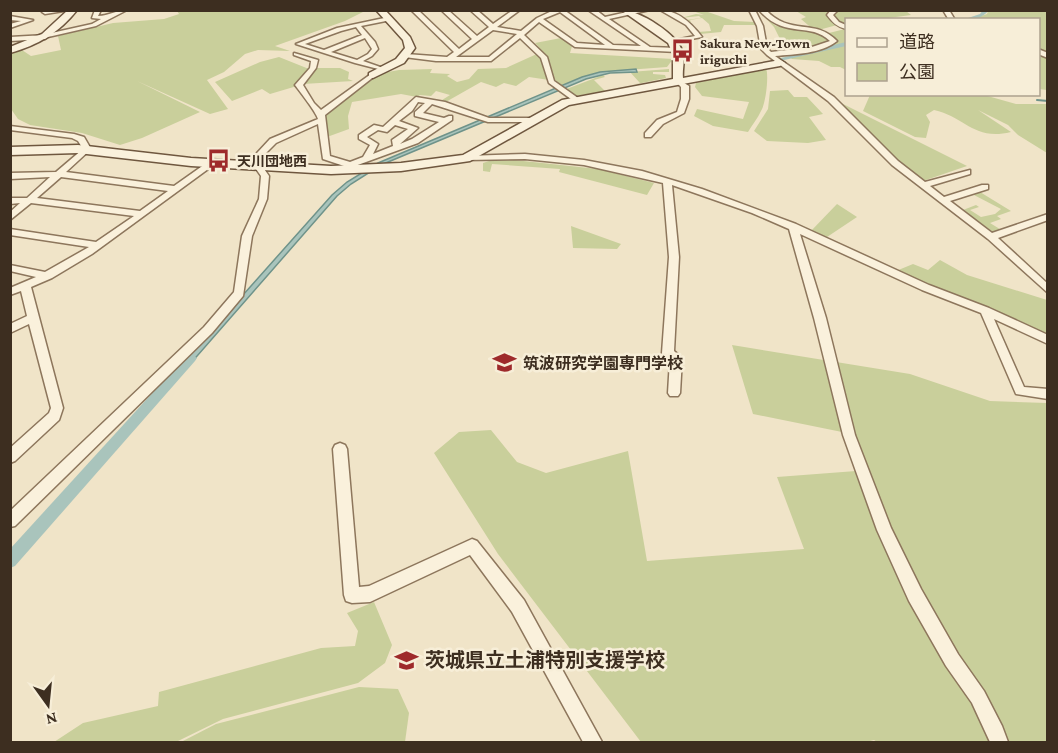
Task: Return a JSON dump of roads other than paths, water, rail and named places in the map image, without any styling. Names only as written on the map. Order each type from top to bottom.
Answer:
[{"type":"street","points":[[47,10],[45,12],[67,10]]},
{"type":"street","points":[[10,50],[47,36],[59,28],[73,10]]},
{"type":"street","points":[[98,10],[94,17],[109,18]]},
{"type":"street","points":[[10,39],[47,36],[94,26],[124,10]]},
{"type":"street","points":[[254,165],[273,141],[321,117],[373,75],[406,56],[409,52],[409,43],[380,10]]},
{"type":"street","points":[[414,10],[459,53]]},
{"type":"street","points":[[444,10],[476,39]]},
{"type":"street","points":[[473,10],[494,28],[521,34],[542,55],[551,82],[575,100]]},
{"type":"street","points":[[503,10],[509,15]]},
{"type":"street","points":[[450,59],[518,10]]},
{"type":"street","points":[[406,56],[491,59],[539,20],[560,10],[612,47]]},
{"type":"street","points":[[591,10],[648,49]]},
{"type":"street","points":[[603,19],[627,12],[647,10]]},
{"type":"street","points":[[539,20],[575,45],[648,49],[675,46],[699,37],[684,21],[663,10]]},
{"type":"street","points":[[752,10],[760,26],[764,49],[769,54],[831,99],[895,163],[991,237],[1047,290]]},
{"type":"street","points":[[762,10],[779,26],[823,33],[833,39],[832,42],[792,52],[769,54]]},
{"type":"street","points":[[835,10],[830,15],[843,27]]},
{"type":"street","points":[[627,12],[675,46]]},
{"type":"street","points":[[10,18],[30,20],[10,26]]},
{"type":"street","points":[[384,70],[299,44],[357,25],[389,19]]},
{"type":"street","points":[[357,25],[375,49],[370,55],[357,62]]},
{"type":"street","points":[[823,33],[843,27]]},
{"type":"street","points":[[324,52],[367,36]]},
{"type":"street","points":[[648,135],[660,122],[680,113],[685,99],[685,86],[676,76],[675,46]]},
{"type":"street","points":[[296,54],[315,60],[313,68],[299,85],[321,117],[326,157],[351,166]]},
{"type":"street","points":[[466,158],[556,106],[575,100],[780,63]]},
{"type":"street","points":[[371,165],[374,144],[362,137],[377,128],[384,130],[416,99],[485,119],[532,120]]},
{"type":"street","points":[[430,102],[418,114],[445,121]]},
{"type":"street","points":[[371,165],[397,147],[415,141],[459,111]]},
{"type":"street","points":[[394,122],[414,128],[395,142],[397,147]]},
{"type":"street","points":[[10,128],[74,136],[81,139],[87,150]]},
{"type":"street","points":[[10,217],[87,150]]},
{"type":"street","points":[[10,151],[87,150],[211,164],[331,170],[351,166],[507,156],[606,166],[667,181],[793,226],[937,293],[985,311],[1047,340]]},
{"type":"street","points":[[10,292],[48,276],[211,164]]},
{"type":"street","points":[[10,521],[208,330],[238,293],[247,236],[263,199],[265,176],[254,165]]},
{"type":"street","points":[[923,185],[967,172]]},
{"type":"street","points":[[10,176],[59,174],[175,189]]},
{"type":"street","points":[[667,181],[674,257],[668,353],[676,358],[674,393]]},
{"type":"street","points":[[943,200],[985,187]]},
{"type":"street","points":[[10,201],[31,200],[140,214]]},
{"type":"street","points":[[991,237],[1047,217]]},
{"type":"street","points":[[793,226],[820,318],[849,435],[884,530],[915,595],[952,660],[978,697],[999,742]]},
{"type":"street","points":[[10,231],[96,245]]},
{"type":"street","points":[[10,268],[48,276]]},
{"type":"street","points":[[10,457],[55,416],[57,408],[25,286]]},
{"type":"street","points":[[985,311],[1020,391],[1047,394]]},
{"type":"street","points":[[10,328],[33,318]]},
{"type":"street","points":[[340,449],[352,595],[370,594],[472,546],[518,606],[593,742]]},
{"type":"water","points":[[636,69],[637,72],[610,73],[586,79],[381,165],[351,184],[337,196],[184,371],[177,369],[332,195],[347,182],[378,163],[582,77],[600,72]]},
{"type":"waterway","points":[[972,18],[982,15],[986,10]]},
{"type":"waterway","points":[[780,59],[845,44]]},
{"type":"waterway","points":[[1037,100],[1048,101]]},
{"type":"waterway","points":[[10,561],[191,358]]},
{"type":"place","name":"Sakura New-Town iriguchi","points":[[682,51]]},
{"type":"place","name":"天川団地西","points":[[219,161]]},
{"type":"place","name":"筑波研究学園専門学校","points":[[505,363]]},
{"type":"place","name":"茨城県立土浦特別支援学校","points":[[407,660]]}]
